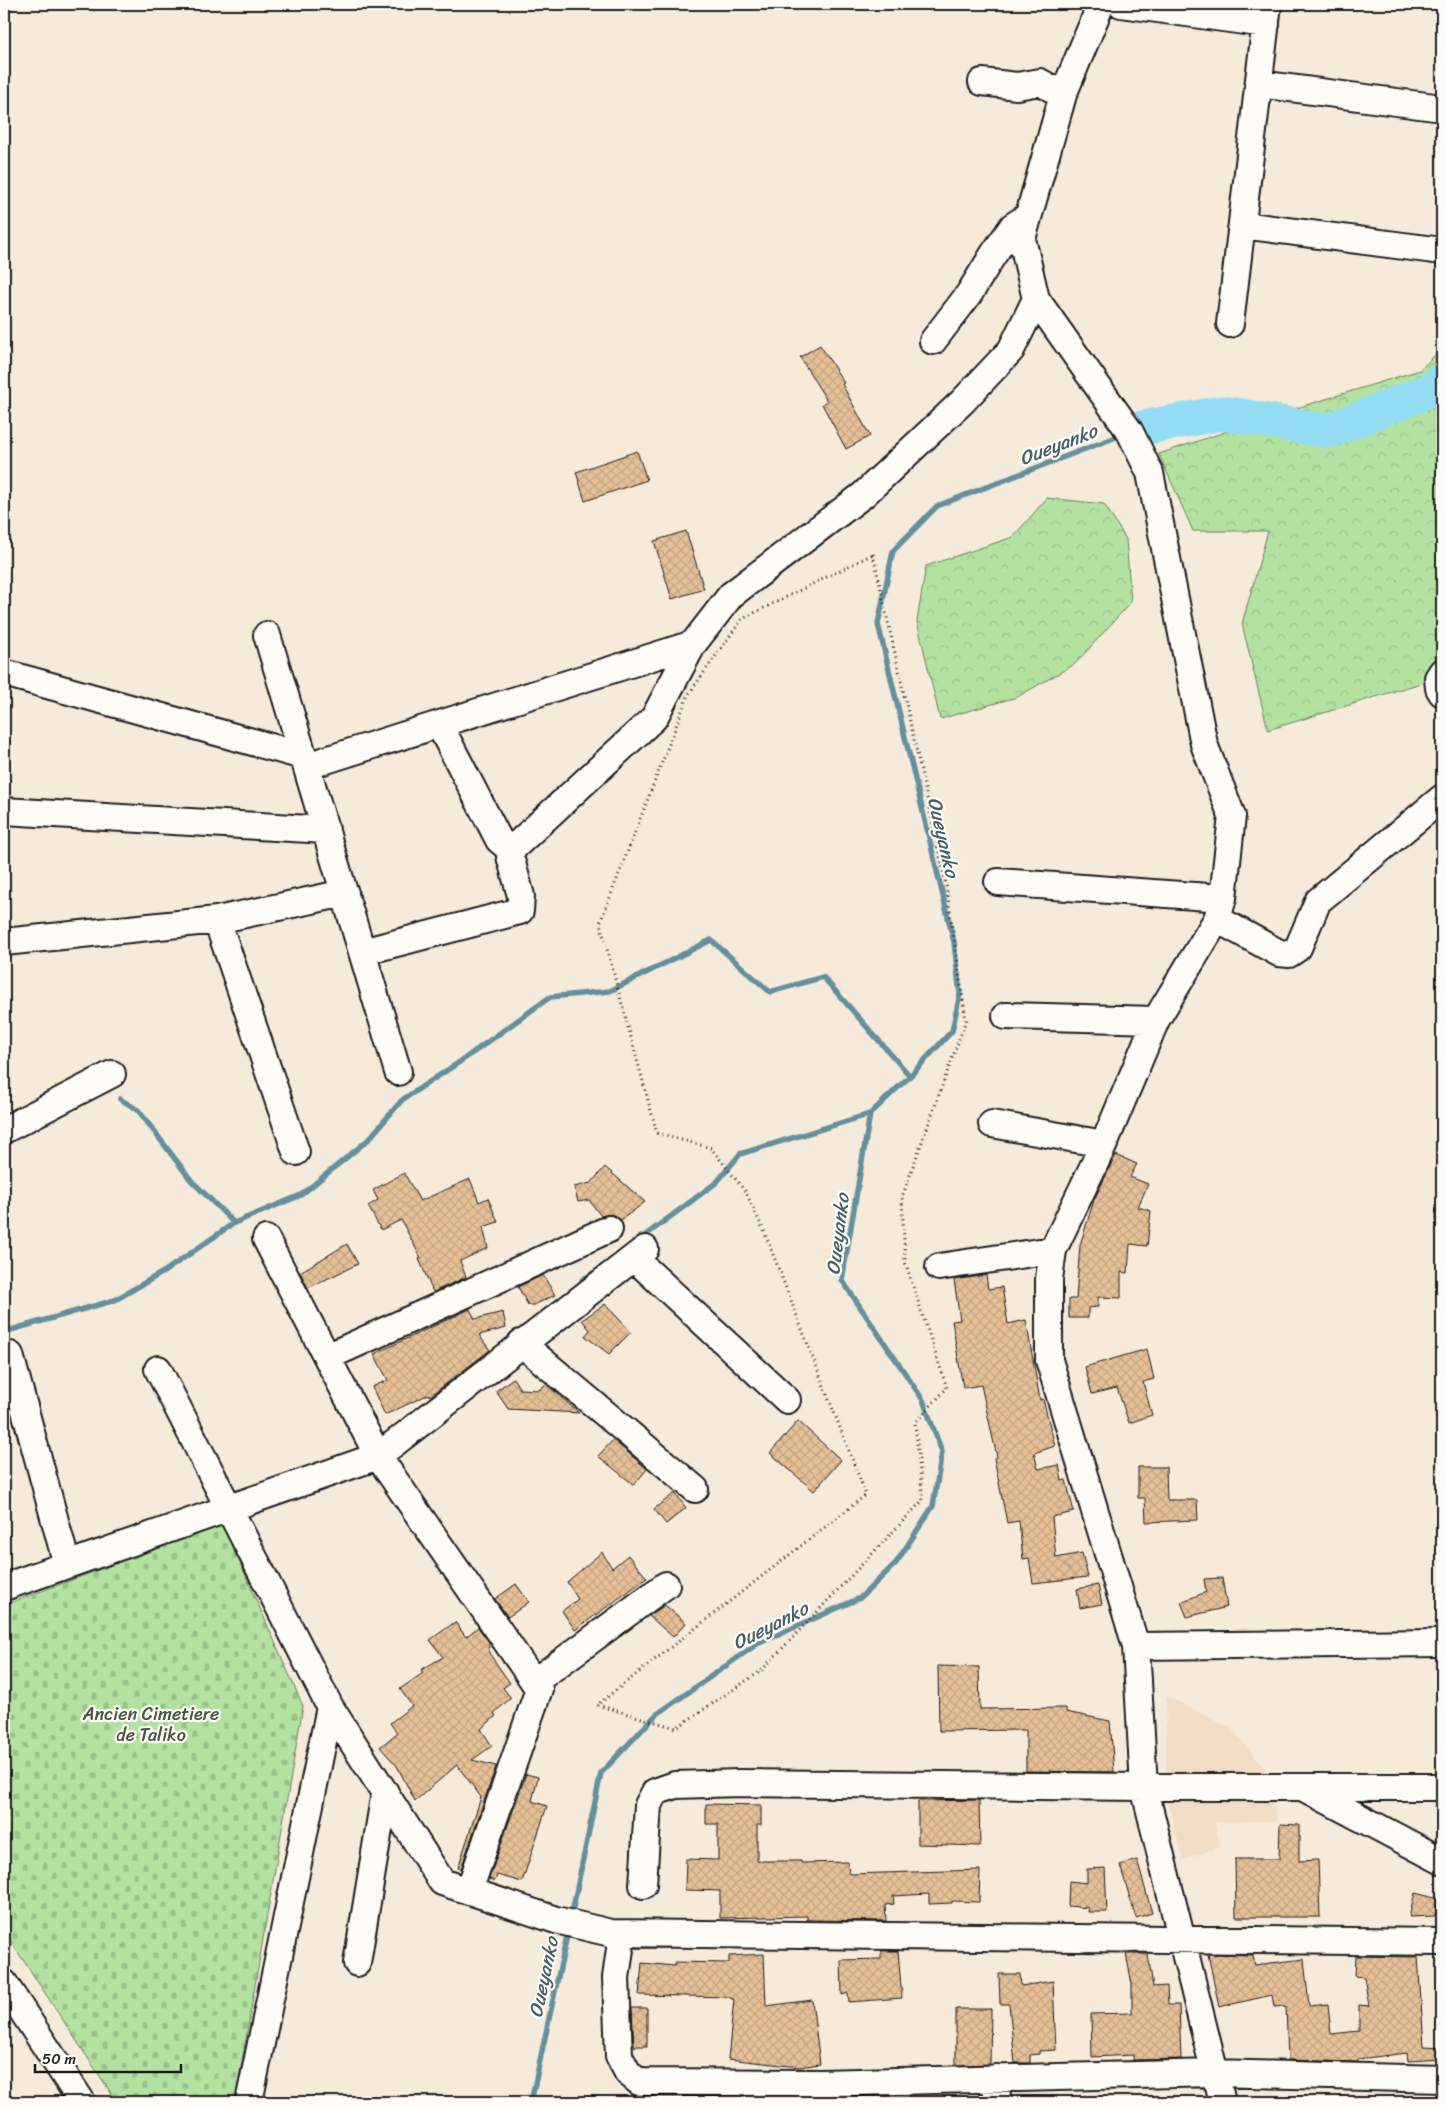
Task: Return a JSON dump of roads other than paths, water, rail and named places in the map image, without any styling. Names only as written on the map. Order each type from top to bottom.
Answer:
[{"type":"street","points":[[1101,4],[1063,95],[1022,240],[1036,298],[1130,432],[1150,473],[1204,744],[1232,816],[1220,908],[1156,1020],[1104,1144],[1053,1250],[1050,1280],[1049,1360],[1136,1646],[1144,1787],[1222,2102]]},
{"type":"street","points":[[1120,4],[1267,14],[1230,324]]},
{"type":"street","points":[[982,82],[1017,86],[1040,82],[1063,95]]},
{"type":"street","points":[[1258,84],[1442,108]]},
{"type":"street","points":[[933,341],[969,294],[1013,226],[1028,217]]},
{"type":"street","points":[[1242,225],[1442,250]]},
{"type":"street","points":[[362,952],[520,911],[521,896],[510,856],[512,850],[654,718],[693,644],[731,595],[862,495],[962,402],[1011,350],[1036,298]]},
{"type":"street","points":[[267,635],[398,1072]]},
{"type":"street","points":[[4,674],[305,761],[439,724],[693,644]]},
{"type":"street","points":[[1442,672],[1438,678],[1439,688],[1442,693]]},
{"type":"street","points":[[439,724],[499,840],[512,850]]},
{"type":"street","points":[[998,882],[1220,908],[1278,953],[1289,954],[1298,948],[1318,901],[1442,798]]},
{"type":"street","points":[[4,811],[326,830]]},
{"type":"street","points":[[4,942],[216,920],[344,892]]},
{"type":"street","points":[[216,920],[296,1152]]},
{"type":"street","points":[[1006,1016],[1156,1020]]},
{"type":"street","points":[[4,1130],[112,1074]]},
{"type":"street","points":[[992,1124],[1104,1144]]},
{"type":"street","points":[[327,1357],[609,1229]]},
{"type":"street","points":[[266,1239],[378,1456],[539,1689],[469,1891]]},
{"type":"street","points":[[939,1267],[1053,1250]]},
{"type":"street","points":[[4,1587],[378,1456],[639,1253],[787,1400]]},
{"type":"street","points":[[521,1343],[694,1488]]},
{"type":"street","points":[[10,1355],[67,1565]]},
{"type":"street","points":[[158,1369],[330,1707],[442,1882],[616,1941],[1182,1940],[1442,1942]]},
{"type":"street","points":[[534,1682],[666,1585]]},
{"type":"street","points":[[1136,1646],[1442,1643]]},
{"type":"street","points":[[249,2102],[330,1707]]},
{"type":"street","points":[[643,1885],[648,1805],[655,1792],[675,1785],[739,1783],[1144,1787],[1442,1787]]},
{"type":"street","points":[[1303,1787],[1442,1861]]},
{"type":"street","points":[[357,1963],[384,1792]]},
{"type":"street","points":[[616,1941],[619,2056],[628,2073],[639,2082],[821,2093],[997,2090],[1214,2073],[1442,2079]]},
{"type":"street","points":[[4,1983],[82,2102]]},
{"type":"waterway","points":[[1138,429],[1222,413],[1328,431],[1440,386],[1442,380]]},
{"type":"waterway","name":"Oueyanko","points":[[571,1917],[601,1773],[656,1715],[757,1644],[860,1598],[896,1563],[933,1506],[942,1452],[923,1400],[842,1280],[870,1114],[910,1076],[952,1031],[960,994],[954,942],[878,624],[893,551],[937,506],[1124,434]]},
{"type":"waterway","points":[[4,1332],[115,1300],[165,1271],[234,1223],[301,1195],[369,1139],[402,1100],[464,1059],[550,997],[610,991],[711,940],[770,992],[823,977],[910,1076]]},
{"type":"waterway","points":[[120,1099],[138,1110],[191,1180],[234,1223]]},
{"type":"waterway","points":[[639,1240],[717,1182],[740,1154],[870,1114]]},
{"type":"waterway","points":[[582,1280],[593,1273]]},
{"type":"waterway","name":"Oueyanko","points":[[531,2102],[568,1931]]},
{"type":"park label","name":"Ancien Cimetiere de Taliko","points":[[151,1724]]}]
